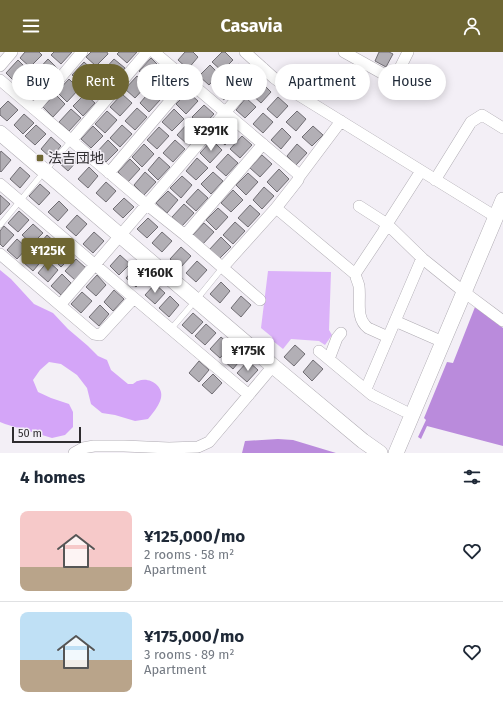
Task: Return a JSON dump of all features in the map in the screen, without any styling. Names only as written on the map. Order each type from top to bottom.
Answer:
[{"type":"street","points":[[0,66],[12,52]]},
{"type":"street","points":[[34,109],[82,52]]},
{"type":"street","points":[[71,141],[146,52]]},
{"type":"street","points":[[154,52],[168,64]]},
{"type":"street","points":[[245,52],[258,64]]},
{"type":"street","points":[[344,52],[387,76],[396,76],[408,52]]},
{"type":"street","points":[[267,72],[292,91],[496,217]]},
{"type":"street","points":[[0,80],[109,173],[223,267],[260,300]]},
{"type":"street","points":[[203,93],[297,173],[299,177]]},
{"type":"street","points":[[109,173],[172,100]]},
{"type":"street","points":[[60,305],[236,100]]},
{"type":"street","points":[[435,180],[471,122],[482,115],[503,128]]},
{"type":"street","points":[[223,267],[276,208],[341,121]]},
{"type":"street","points":[[0,133],[363,442],[380,453]]},
{"type":"street","points":[[185,235],[263,144]]},
{"type":"street","points":[[355,274],[421,171]]},
{"type":"street","points":[[0,184],[249,395]]},
{"type":"street","points":[[396,453],[503,200]]},
{"type":"street","points":[[359,206],[387,224],[422,258],[503,321]]},
{"type":"street","points":[[276,208],[355,274],[359,286],[361,320],[368,328],[388,337]]},
{"type":"street","points":[[0,254],[94,334],[100,335],[134,298]]},
{"type":"street","points":[[366,390],[422,258]]},
{"type":"street","points":[[395,320],[443,342]]},
{"type":"street","points":[[329,359],[337,338],[341,333]]},
{"type":"street","points":[[319,350],[366,390],[404,411]]},
{"type":"street","points":[[74,453],[83,448],[94,446],[169,448],[198,447],[209,442],[273,366]]},
{"type":"lane","points":[[50,165],[71,141]]},
{"type":"lane","points":[[0,225],[39,178]]},
{"type":"lane","points":[[201,294],[223,267]]},
{"type":"lane","points":[[171,329],[190,307]]},
{"type":"shaded area","points":[[0,270],[11,279],[34,304],[53,313],[68,329],[98,356],[107,360],[111,370],[128,384],[147,380],[158,386],[161,398],[154,412],[148,419],[135,421],[102,413],[91,404],[87,388],[77,375],[61,364],[49,362],[40,370],[33,380],[38,392],[69,404],[73,412],[73,427],[65,435],[52,438],[0,422]]},
{"type":"shaded area","points":[[268,271],[331,272],[329,330],[332,335],[325,345],[319,341],[291,339],[283,349],[261,328]]},
{"type":"shaded area","points":[[475,307],[503,328],[503,446],[427,426],[421,439],[418,437],[426,420],[424,418],[447,362],[453,363]]},
{"type":"shaded area","points":[[278,439],[293,440],[336,453],[242,453],[245,441]]},
{"type":"building","points":[[25,52],[39,52],[42,55],[33,64],[27,64],[20,58]]},
{"type":"building","points":[[54,52],[72,52],[61,64],[51,55]]},
{"type":"building","points":[[91,52],[107,52],[108,54],[98,64],[94,64],[86,57]]},
{"type":"building","points":[[119,52],[137,52],[127,63],[117,54]]},
{"type":"building","points":[[185,52],[193,52],[198,57],[192,64],[182,64],[178,60]]},
{"type":"building","points":[[222,52],[225,52],[233,60],[229,64],[214,64],[212,62]]},
{"type":"building","points":[[379,52],[389,52],[393,54],[388,64],[380,64],[375,61]]},
{"type":"building","points":[[151,58],[157,64],[145,64]]},
{"type":"building","points":[[48,59],[53,64],[43,64]]},
{"type":"building","points":[[114,59],[120,64],[109,64]]},
{"type":"building","points":[[18,60],[22,64],[14,64]]},
{"type":"building","points":[[210,65],[211,66],[211,83],[209,85],[203,80],[203,72]]},
{"type":"building","points":[[12,66],[12,79],[6,73]]},
{"type":"building","points":[[137,76],[137,96],[135,98],[129,93],[129,85]]},
{"type":"building","points":[[69,79],[72,82],[72,97],[67,102],[64,99],[64,84]]},
{"type":"building","points":[[267,88],[271,92],[267,96]]},
{"type":"building","points":[[49,100],[61,100],[65,104],[53,117],[43,107]]},
{"type":"building","points":[[79,100],[92,100],[95,103],[83,116],[73,106]]},
{"type":"building","points":[[116,100],[129,100],[132,103],[120,116],[110,107]]},
{"type":"building","points":[[143,100],[160,100],[149,112],[140,103]]},
{"type":"building","points":[[180,100],[198,101],[186,114],[176,104]]},
{"type":"building","points":[[244,100],[248,100],[256,107],[245,118],[236,110]]},
{"type":"building","points":[[275,100],[281,100],[288,106],[277,118],[267,109]]},
{"type":"building","points":[[8,101],[18,110],[7,121],[0,115],[0,109]]},
{"type":"building","points":[[204,105],[214,114],[202,127],[192,117]]},
{"type":"building","points":[[137,108],[147,117],[135,130],[125,121]]},
{"type":"building","points":[[71,109],[81,118],[69,131],[59,122]]},
{"type":"building","points":[[174,109],[184,119],[172,131],[162,122]]},
{"type":"building","points":[[107,111],[117,120],[105,133],[95,124]]},
{"type":"building","points":[[297,111],[306,119],[296,131],[286,122]]},
{"type":"building","points":[[263,113],[273,122],[263,133],[253,124]]},
{"type":"building","points":[[24,114],[34,123],[23,134],[14,125]]},
{"type":"building","points":[[189,122],[199,132],[187,144],[177,135]]},
{"type":"building","points":[[227,123],[237,132],[225,145],[215,136]]},
{"type":"building","points":[[36,125],[46,134],[35,145],[25,136]]},
{"type":"building","points":[[122,125],[132,134],[120,147],[110,138]]},
{"type":"building","points":[[93,126],[103,136],[91,148],[81,139]]},
{"type":"building","points":[[313,126],[323,135],[312,146],[302,137]]},
{"type":"building","points":[[159,127],[169,136],[157,149],[147,140]]},
{"type":"building","points":[[282,128],[291,137],[281,149],[271,140]]},
{"type":"building","points":[[242,136],[252,145],[240,158],[230,149]]},
{"type":"building","points":[[51,137],[61,146],[51,158],[41,149]]},
{"type":"building","points":[[108,140],[118,150],[106,162],[96,153]]},
{"type":"building","points":[[175,140],[185,149],[173,162],[163,153]]},
{"type":"building","points":[[212,140],[222,150],[210,163],[200,153]]},
{"type":"building","points":[[144,144],[154,154],[142,167],[132,157]]},
{"type":"building","points":[[297,144],[307,153],[296,165],[287,156]]},
{"type":"building","points":[[69,150],[79,159],[68,171],[58,162]]},
{"type":"building","points":[[1,151],[11,160],[1,172],[0,153]]},
{"type":"building","points":[[228,154],[238,163],[226,176],[216,167]]},
{"type":"building","points":[[262,155],[272,164],[260,177],[250,168]]},
{"type":"building","points":[[159,157],[170,167],[158,180],[148,170]]},
{"type":"building","points":[[197,158],[208,168],[196,180],[186,171]]},
{"type":"building","points":[[130,159],[140,169],[128,182],[118,172]]},
{"type":"building","points":[[20,167],[30,176],[20,188],[10,179]]},
{"type":"building","points":[[89,167],[98,176],[88,188],[78,179]]},
{"type":"building","points":[[279,169],[289,179],[277,192],[267,182]]},
{"type":"building","points":[[145,172],[156,182],[144,195],[134,185]]},
{"type":"building","points":[[213,172],[223,181],[211,194],[201,184]]},
{"type":"building","points":[[248,173],[258,182],[246,195],[236,185]]},
{"type":"building","points":[[182,176],[192,185],[181,198],[170,188]]},
{"type":"building","points":[[106,182],[116,191],[106,202],[96,193]]},
{"type":"building","points":[[40,184],[50,193],[39,205],[29,196]]},
{"type":"building","points":[[264,187],[274,196],[262,209],[253,200]]},
{"type":"building","points":[[198,189],[208,198],[196,211],[186,202]]},
{"type":"building","points":[[233,190],[243,200],[231,212],[221,203]]},
{"type":"building","points":[[168,191],[178,200],[167,213],[156,203]]},
{"type":"building","points":[[0,195],[10,204],[0,215]]},
{"type":"building","points":[[124,198],[134,207],[123,218],[113,209]]},
{"type":"building","points":[[59,201],[68,210],[58,221],[48,212]]},
{"type":"building","points":[[184,204],[194,213],[182,226],[172,217]]},
{"type":"building","points":[[250,205],[260,214],[248,227],[238,218]]},
{"type":"building","points":[[218,208],[228,217],[216,230],[206,220]]},
{"type":"building","points":[[19,211],[29,220],[18,232],[8,223]]},
{"type":"building","points":[[77,215],[87,224],[76,236],[66,227]]},
{"type":"building","points":[[148,218],[158,227],[147,238],[137,229]]},
{"type":"building","points":[[235,222],[245,231],[233,244],[223,235]]},
{"type":"building","points":[[204,223],[214,232],[202,245],[192,236]]},
{"type":"building","points":[[33,224],[43,233],[32,244],[22,235]]},
{"type":"building","points":[[4,226],[14,235],[3,247],[0,244],[0,231]]},
{"type":"building","points":[[94,232],[104,241],[93,253],[83,244]]},
{"type":"building","points":[[162,232],[172,241],[162,252],[152,243]]},
{"type":"building","points":[[47,235],[57,244],[47,256],[37,247]]},
{"type":"building","points":[[221,237],[231,247],[219,259],[209,250]]},
{"type":"building","points":[[17,239],[27,248],[17,259],[7,250]]},
{"type":"building","points":[[62,247],[72,256],[61,267],[52,258]]},
{"type":"building","points":[[181,247],[191,256],[180,268],[170,259]]},
{"type":"building","points":[[33,250],[43,259],[33,271],[23,262]]},
{"type":"building","points":[[120,255],[130,264],[119,275],[110,266]]},
{"type":"building","points":[[76,259],[86,268],[75,280],[65,271]]},
{"type":"building","points":[[48,261],[58,270],[48,282],[38,273]]},
{"type":"building","points":[[197,261],[207,270],[196,282],[186,273]]},
{"type":"building","points":[[137,266],[147,275],[136,287],[126,278]]},
{"type":"building","points":[[62,274],[71,283],[61,295],[51,286]]},
{"type":"building","points":[[97,275],[106,285],[96,296],[86,287]]},
{"type":"building","points":[[221,282],[230,291],[220,303],[210,294]]},
{"type":"building","points":[[155,284],[165,293],[155,304],[145,295]]},
{"type":"building","points":[[114,290],[124,299],[113,311],[104,302]]},
{"type":"building","points":[[82,292],[92,301],[81,313],[71,304]]},
{"type":"building","points":[[170,296],[179,305],[169,317],[159,308]]},
{"type":"building","points":[[241,296],[251,305],[241,317],[231,308]]},
{"type":"building","points":[[100,305],[109,314],[99,326],[89,317]]},
{"type":"building","points":[[193,313],[203,322],[192,334],[182,325]]},
{"type":"building","points":[[206,324],[216,333],[205,345],[195,336]]},
{"type":"building","points":[[221,337],[231,346],[220,358],[210,349]]},
{"type":"building","points":[[295,345],[305,354],[294,366],[284,357]]},
{"type":"building","points":[[233,348],[243,357],[233,369],[223,360]]},
{"type":"building","points":[[313,360],[323,369],[312,381],[303,372]]},
{"type":"building","points":[[199,361],[209,370],[199,382],[189,373]]},
{"type":"building","points":[[248,361],[258,370],[247,382],[237,373]]},
{"type":"building","points":[[213,374],[222,383],[212,394],[202,385]]},
{"type":"place","name":"法吉団地","points":[[40,158]]}]
